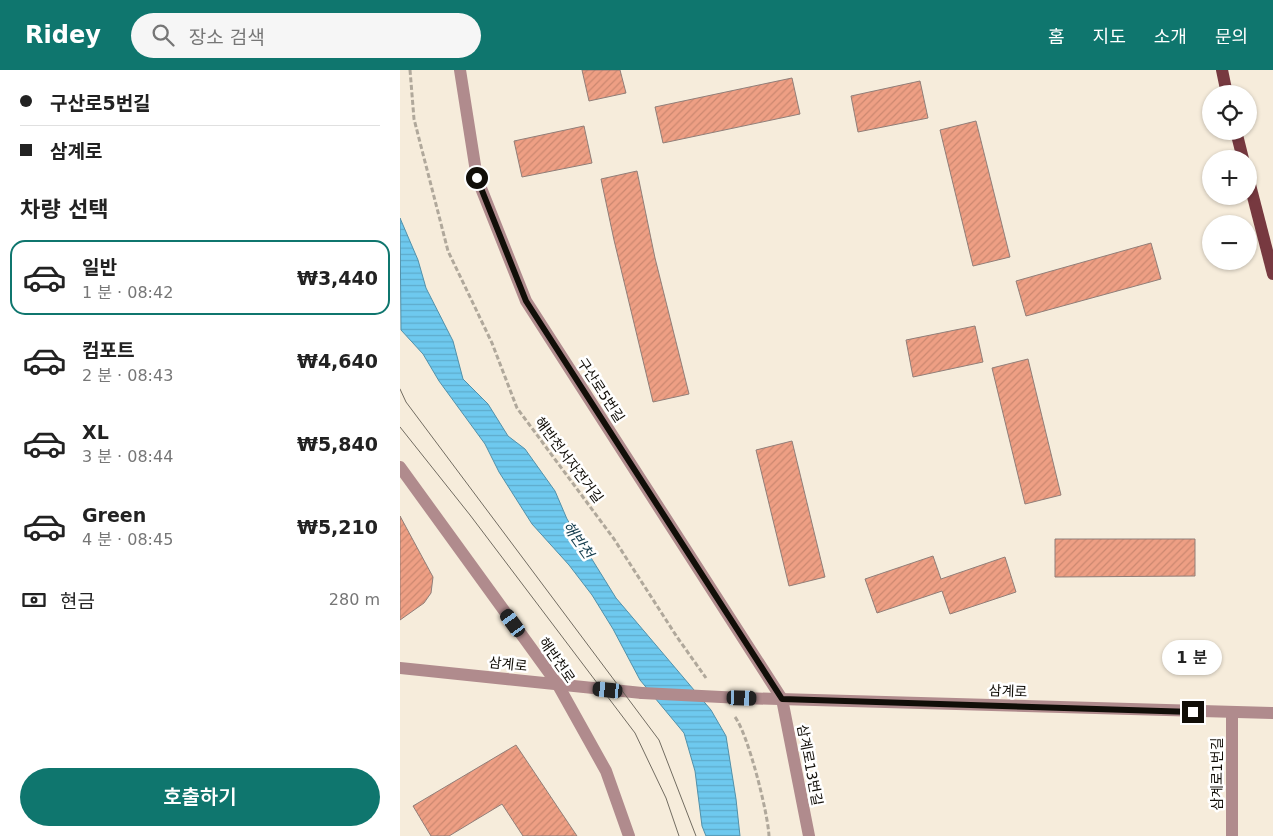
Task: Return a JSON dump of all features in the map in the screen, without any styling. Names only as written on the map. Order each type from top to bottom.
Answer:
[{"type":"main road","points":[[1222,70],[1225,85]]},
{"type":"main road","points":[[1255,205],[1273,274]]},
{"type":"street","name":"구산로5번길","points":[[460,70],[477,178],[526,301],[782,699]]},
{"type":"street","name":"해반천로","points":[[400,467],[558,685],[606,771],[629,836]]},
{"type":"street","name":"삼계로","points":[[400,668],[642,693],[742,698],[1273,713]]},
{"type":"street","name":"삼계로13번길","points":[[782,699],[809,836]]},
{"type":"street","name":"삼계로1번길","points":[[1232,713],[1232,836]]},
{"type":"path","name":"해반천서자전거길","points":[[410,70],[414,119],[448,251],[492,343],[516,408],[614,539],[677,637],[712,685]]},
{"type":"path","points":[[729,709],[741,725],[757,779],[769,836]]},
{"type":"water","name":"해반천","points":[[400,218],[418,260],[426,288],[453,341],[463,379],[488,404],[508,436],[525,449],[555,491],[567,519],[616,598],[711,710],[726,736],[740,836],[706,836],[702,826],[695,771],[684,733],[640,680],[613,629],[592,595],[569,565],[532,524],[499,472],[485,444],[439,381],[423,354],[401,330]]},
{"type":"building","points":[[582,70],[620,70],[626,93],[589,101]]},
{"type":"building","points":[[792,78],[800,114],[663,143],[655,107]]},
{"type":"building","points":[[920,81],[928,118],[858,132],[851,96]]},
{"type":"building","points":[[976,121],[1010,257],[973,266],[940,130]]},
{"type":"building","points":[[584,126],[592,163],[522,177],[514,141]]},
{"type":"building","points":[[637,171],[655,258],[689,394],[653,402],[601,179]]},
{"type":"building","points":[[1151,243],[1161,279],[1026,316],[1016,281]]},
{"type":"building","points":[[975,326],[983,362],[913,377],[906,340]]},
{"type":"building","points":[[1028,359],[1061,495],[1025,504],[992,368]]},
{"type":"building","points":[[792,441],[825,577],[789,586],[756,450]]},
{"type":"building","points":[[400,516],[433,577],[431,593],[424,603],[400,620]]},
{"type":"building","points":[[1055,539],[1195,539],[1195,576],[1055,577]]},
{"type":"building","points":[[933,556],[941,579],[1005,557],[1016,592],[950,614],[942,591],[877,613],[865,579]]},
{"type":"building","points":[[516,745],[577,836],[523,836],[502,804],[449,836],[431,836],[413,806]]},
{"type":"tram line","points":[[400,389],[406,402],[659,740],[696,836]]},
{"type":"tram line","points":[[400,427],[470,515],[635,733],[666,798],[679,836]]},
{"type":"route","points":[[477,178],[526,301],[782,699],[1193,712]]}]
